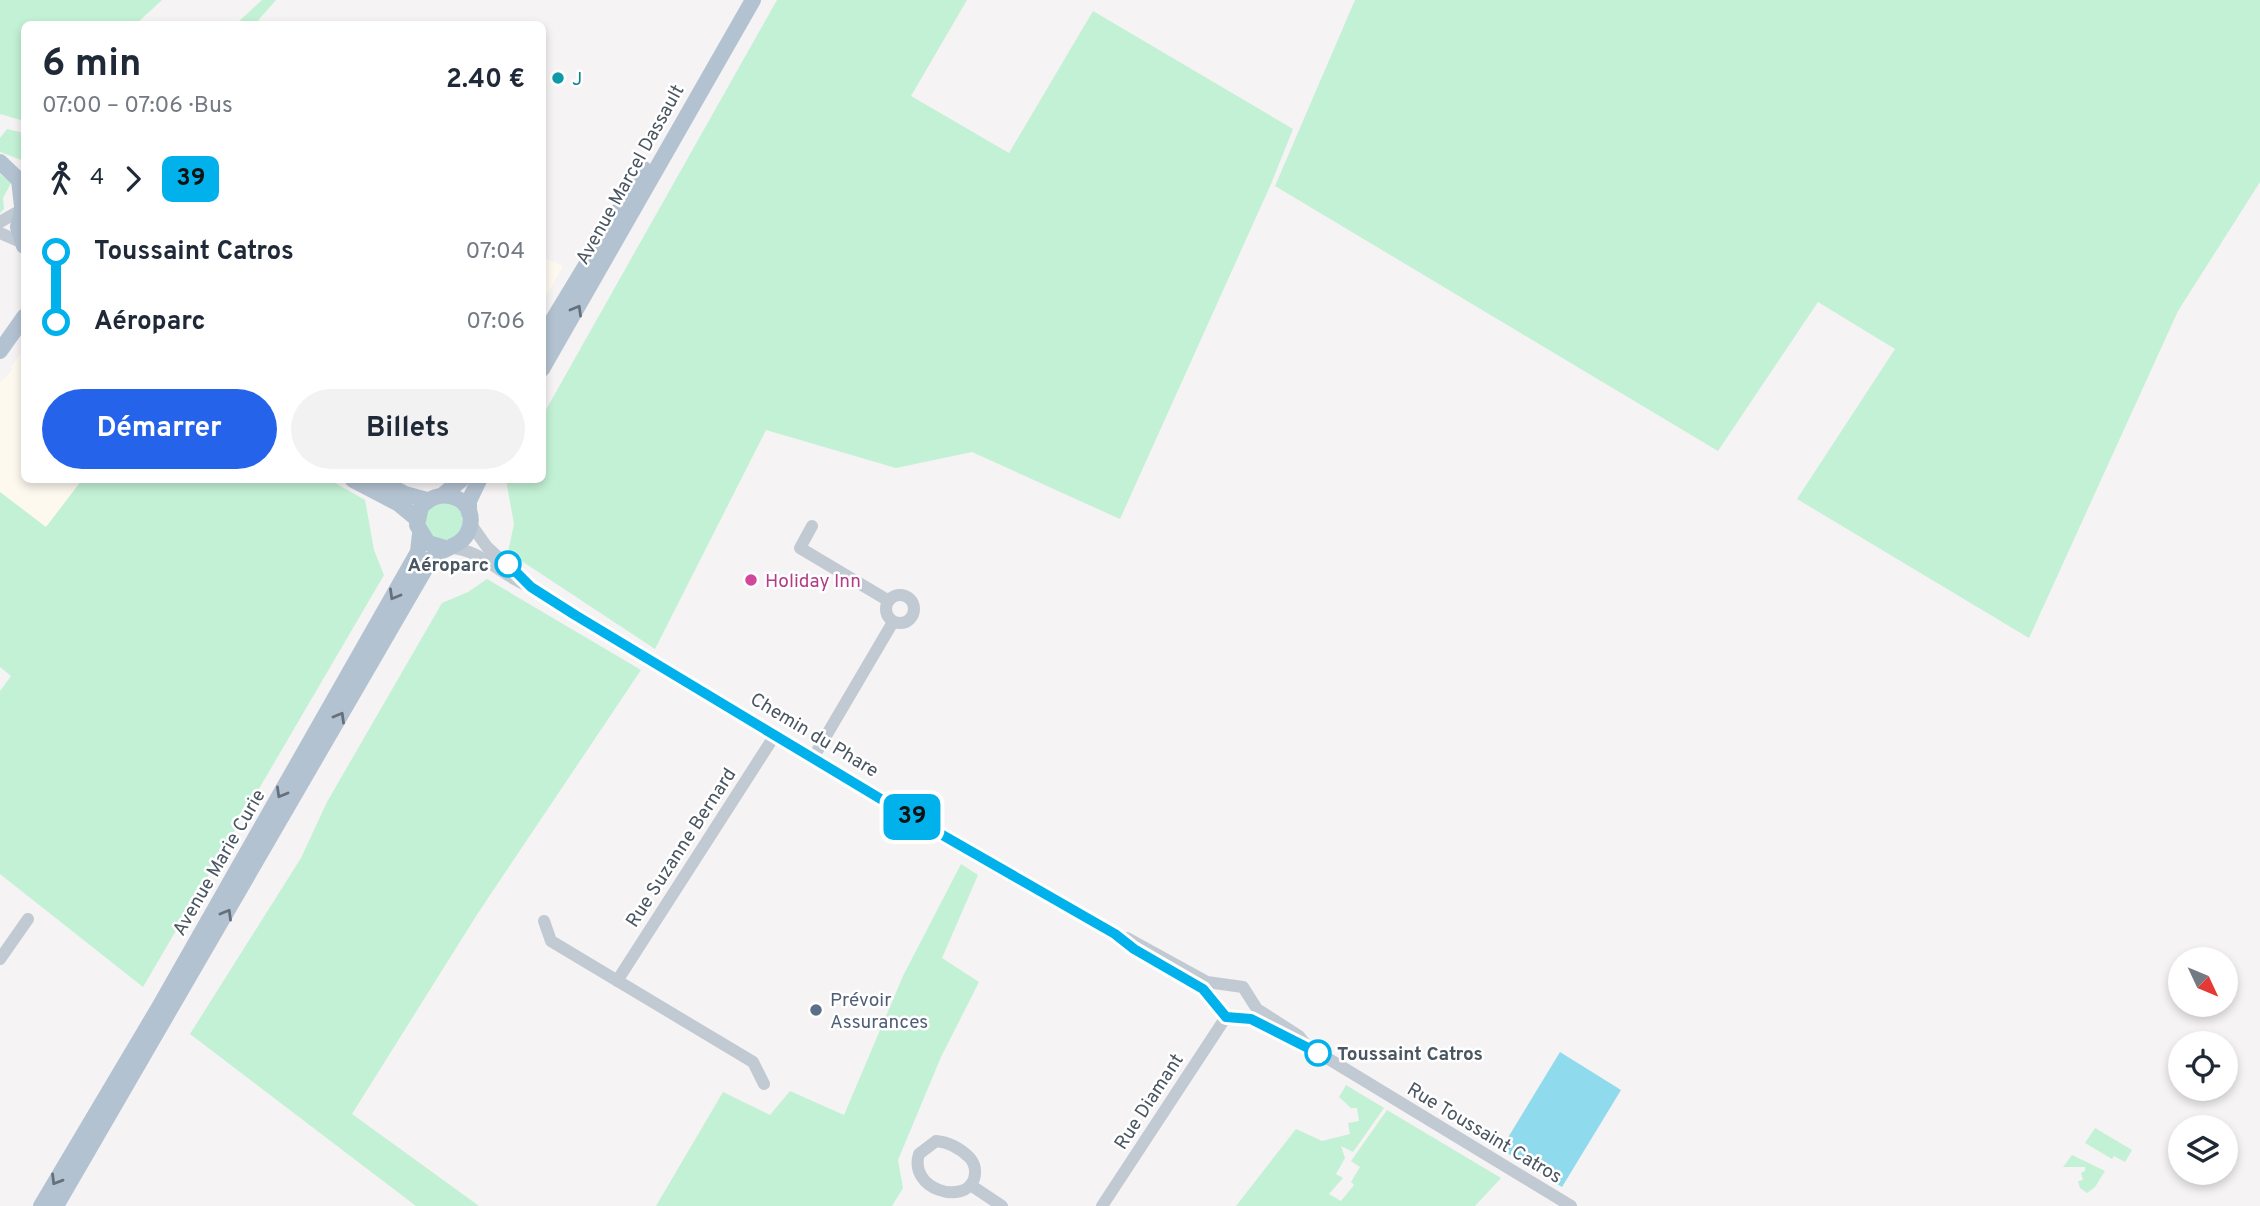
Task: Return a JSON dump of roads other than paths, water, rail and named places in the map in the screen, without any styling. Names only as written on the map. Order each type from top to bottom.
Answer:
[{"type":"main road","name":"Avenue Marcel Dassault","points":[[546,331],[742,0]]},
{"type":"main road","name":"Avenue Marcel Dassault","points":[[546,362],[753,0]]},
{"type":"main road","points":[[0,161],[21,166]]},
{"type":"main road","points":[[0,161],[19,180],[21,193]]},
{"type":"main road","points":[[21,216],[21,234]]},
{"type":"main road","points":[[0,351],[21,321]]},
{"type":"main road","points":[[0,364],[21,335]]},
{"type":"main road","points":[[359,483],[399,504],[428,543],[445,548],[463,540],[470,518],[470,501],[478,483]]},
{"type":"main road","points":[[385,483],[405,494],[427,500]]},
{"type":"main road","points":[[418,527],[421,507],[427,500],[444,494],[457,483]]},
{"type":"main road","points":[[444,494],[457,498],[470,518]]},
{"type":"main road","name":"Avenue Marie Curie","points":[[41,1206],[158,1010],[418,552],[418,527]]},
{"type":"main road","name":"Avenue Marie Curie","points":[[57,1206],[432,559],[445,548]]},
{"type":"street","points":[[0,222],[21,207]]},
{"type":"street","points":[[0,233],[21,244]]},
{"type":"street","name":"Chemin du Phare","points":[[470,518],[487,547],[531,587],[813,758],[1115,934],[1134,949],[1203,989],[1217,1003]]},
{"type":"street","points":[[812,526],[800,548],[889,601]]},
{"type":"street","name":"Chemin du Phare","points":[[445,548],[470,550],[515,582],[531,587]]},
{"type":"street","points":[[889,601],[903,595],[913,604],[913,614],[908,621],[894,622]]},
{"type":"street","points":[[889,601],[886,611],[894,622]]},
{"type":"street","points":[[813,758],[894,622]]},
{"type":"street","name":"Rue Suzanne Bernard","points":[[617,981],[775,735]]},
{"type":"street","points":[[0,959],[28,919]]},
{"type":"street","points":[[544,921],[551,941],[753,1062],[764,1084]]},
{"type":"street","name":"Chemin du Phare","points":[[1115,934],[1141,943],[1207,982],[1228,986]]},
{"type":"street","points":[[1228,986],[1243,987],[1252,1000],[1250,1010],[1242,1018],[1226,1017],[1217,1003],[1220,993],[1228,986]]},
{"type":"street","name":"Rue Toussaint Catros","points":[[1252,1000],[1264,1015],[1299,1036],[1308,1047]]},
{"type":"street","name":"Rue Diamant","points":[[1102,1206],[1226,1017]]},
{"type":"street","name":"Rue Toussaint Catros","points":[[1242,1018],[1259,1022],[1293,1043],[1308,1047],[1571,1206]]},
{"type":"street","points":[[936,1141],[952,1145],[974,1164],[972,1186],[956,1196],[942,1194],[919,1176],[916,1168],[919,1154],[936,1141]]},
{"type":"street","points":[[972,1186],[1002,1206]]},
{"type":"water","points":[[1560,1052],[1621,1090],[1562,1187],[1501,1149]]},
{"type":"place","name":"J","points":[[558,78]]},
{"type":"place","name":"Aéroparc","points":[[508,564]]},
{"type":"place","name":"Holiday Inn","points":[[751,580]]},
{"type":"place","name":"Prévoir Assurances","points":[[816,1010]]},
{"type":"place","name":"Toussaint Catros","points":[[1318,1053]]}]
